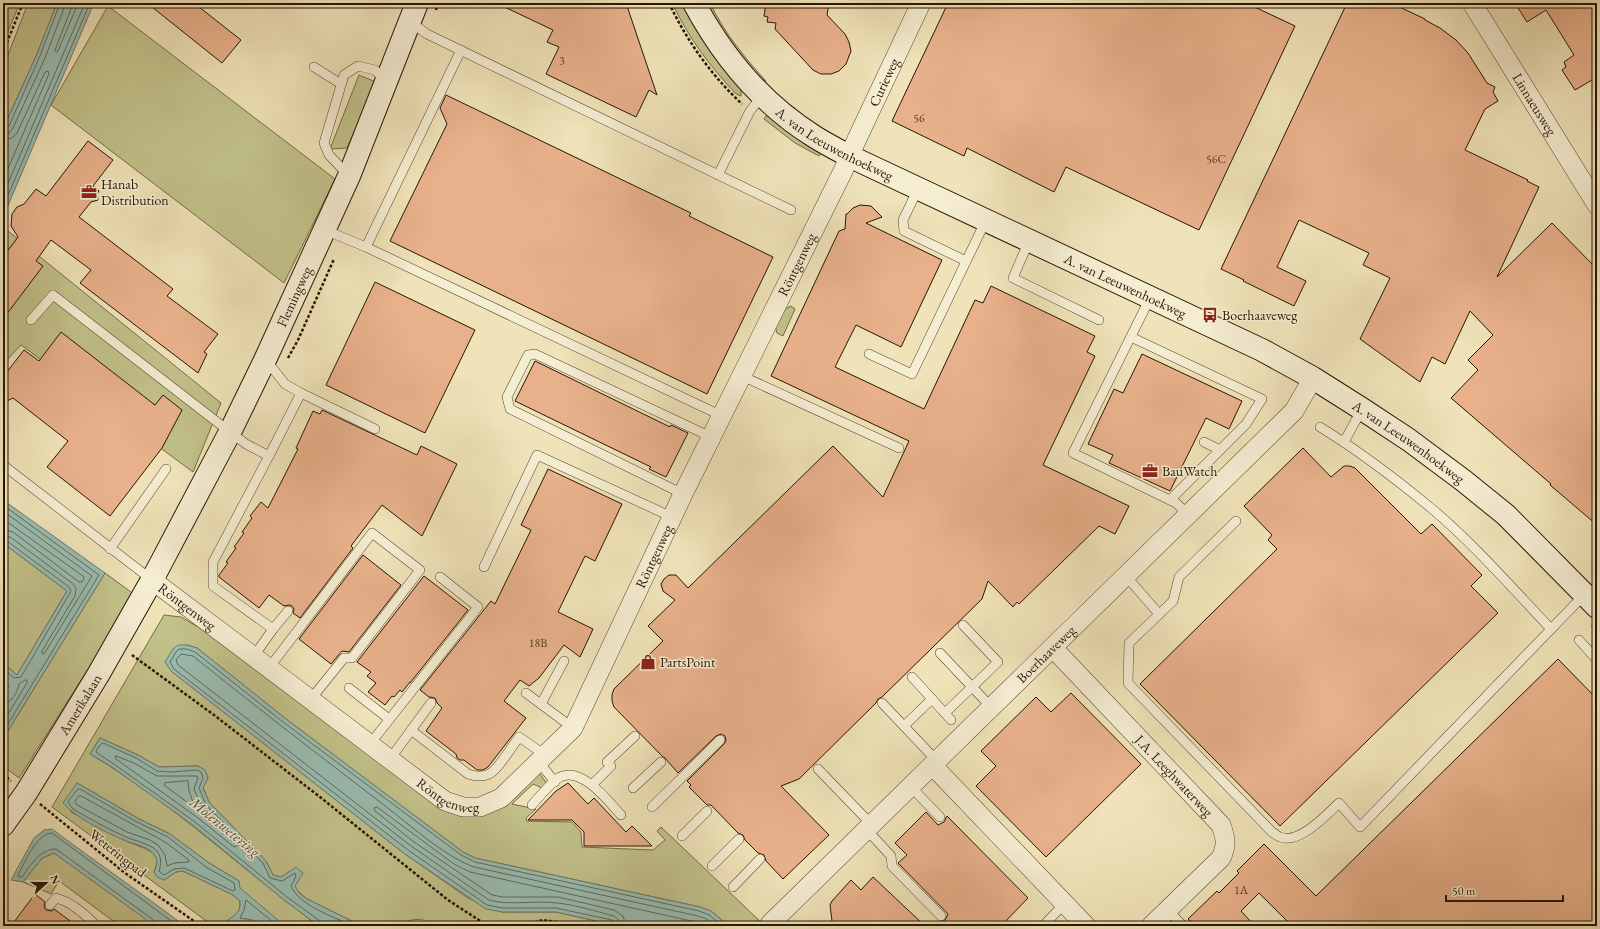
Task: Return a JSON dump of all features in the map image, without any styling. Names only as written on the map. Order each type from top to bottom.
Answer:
[{"type":"street","name":"A. van Leeuwenhoekweg","points":[[694,3],[714,39],[743,76],[784,116],[815,138],[918,189],[1262,350],[1313,378],[1409,440],[1506,515],[1589,600]]},
{"type":"street","name":"Linnaeusweg","points":[[1472,3],[1597,206]]},
{"type":"street","name":"Curieweg","points":[[849,156],[916,5]]},
{"type":"street","name":"Flemingweg","points":[[152,580],[266,360],[349,176],[413,12]]},
{"type":"street","name":"Röntgenweg","points":[[152,580],[445,801],[463,807],[480,807],[501,798],[573,728],[683,494],[849,156]]},
{"type":"street","name":"Boerhaaveweg","points":[[770,924],[870,828],[1294,411],[1313,378]]},
{"type":"street","name":"Amerikalaan","points":[[3,825],[26,793],[98,675],[152,580]]},
{"type":"street","name":"J.A. Leeghwaterweg","points":[[1053,648],[1221,825],[1225,837],[1225,849],[1221,858],[1151,926]]},
{"type":"street","points":[[935,763],[1086,926]]},
{"type":"lane","points":[[413,12],[427,34],[791,210]]},
{"type":"lane","points":[[366,247],[461,50]]},
{"type":"lane","points":[[349,176],[329,155],[324,143],[344,75],[358,66],[375,70],[386,81]]},
{"type":"lane","points":[[314,67],[341,84]]},
{"type":"lane","points":[[718,175],[750,111],[762,95]]},
{"type":"lane","points":[[918,189],[903,220],[904,231],[966,261]]},
{"type":"lane","points":[[868,354],[912,374],[986,220]]},
{"type":"lane","points":[[325,230],[366,247],[722,416]]},
{"type":"lane","points":[[1029,241],[1013,278],[1099,320]]},
{"type":"lane","points":[[31,320],[53,295],[246,444],[269,456]]},
{"type":"lane","points":[[1150,298],[1074,453],[1176,503],[1189,515]]},
{"type":"lane","points":[[1132,337],[1262,399],[1246,424],[1170,500]]},
{"type":"lane","points":[[683,494],[510,410],[507,397],[528,355],[535,354],[712,436]]},
{"type":"lane","points":[[266,360],[285,384],[375,428]]},
{"type":"lane","points":[[742,376],[899,448]]},
{"type":"lane","points":[[273,629],[213,586],[213,562],[302,393]]},
{"type":"lane","points":[[1344,442],[1362,409]]},
{"type":"lane","points":[[1320,427],[1344,442],[1431,508],[1473,547],[1551,630]]},
{"type":"lane","points":[[1204,442],[1220,450]]},
{"type":"lane","points":[[484,567],[537,455],[672,517]]},
{"type":"lane","points":[[3,465],[152,580]]},
{"type":"lane","points":[[110,549],[166,469]]},
{"type":"lane","points":[[1236,521],[1179,577],[1173,601],[1129,643],[1128,683],[1272,832],[1281,837],[1294,837],[1309,830],[1339,803],[1360,827],[1551,630],[1589,600]]},
{"type":"lane","points":[[269,668],[372,533],[420,570],[352,658],[344,658],[311,699]]},
{"type":"lane","points":[[1126,576],[1159,614]]},
{"type":"lane","points":[[370,744],[478,607],[440,577]]},
{"type":"lane","points":[[254,656],[288,611]]},
{"type":"lane","points":[[945,713],[998,662],[963,625]]},
{"type":"lane","points":[[1579,640],[1597,660]]},
{"type":"lane","points":[[940,653],[992,708]]},
{"type":"lane","points":[[541,704],[564,661]]},
{"type":"lane","points":[[912,677],[952,720]]},
{"type":"lane","points":[[349,688],[389,719]]},
{"type":"lane","points":[[526,693],[573,728]]},
{"type":"lane","points":[[904,726],[932,699]]},
{"type":"lane","points":[[882,703],[904,726],[935,763]]},
{"type":"lane","points":[[390,759],[431,704]]},
{"type":"lane","points":[[412,730],[468,774],[475,776],[490,774],[519,737],[542,758],[555,782]]},
{"type":"lane","points":[[592,785],[609,764],[636,736]]},
{"type":"lane","points":[[652,807],[720,740]]},
{"type":"lane","points":[[633,788],[661,762]]},
{"type":"lane","points":[[818,769],[870,828],[892,856],[892,866],[942,916]]},
{"type":"lane","points":[[532,805],[559,777],[567,775],[589,782],[622,816]]},
{"type":"lane","points":[[911,787],[940,817]]},
{"type":"lane","points":[[682,836],[707,811]]},
{"type":"lane","points":[[712,866],[739,838]]},
{"type":"lane","points":[[733,887],[760,859]]},
{"type":"lane","points":[[50,905],[56,898],[64,900],[87,916],[97,926]]},
{"type":"lane","points":[[1043,926],[1065,903]]},
{"type":"lane","points":[[1168,910],[1183,926]]},
{"type":"path","points":[[3,52],[23,3]]},
{"type":"path","points":[[1589,600],[1597,630]]},
{"type":"path","points":[[132,655],[202,706],[320,797],[448,900],[488,926]]},
{"type":"path","name":"Weteringpad","points":[[26,793],[125,873],[201,926]]},
{"type":"path","points":[[520,926],[543,920],[584,926]]},
{"type":"shaded area","points":[[10,3],[20,3],[3,43],[3,18]]},
{"type":"shaded area","points":[[28,3],[57,3],[37,54],[3,129],[3,68]]},
{"type":"shaded area","points":[[672,3],[685,3],[741,85],[741,96],[736,94],[708,62],[686,29]]},
{"type":"shaded area","points":[[704,3],[710,3],[735,44],[766,81],[762,85],[748,69]]},
{"type":"shaded area","points":[[108,6],[335,179],[284,283],[51,105]]},
{"type":"shaded area","points":[[359,75],[376,82],[347,148],[330,149]]},
{"type":"shaded area","points":[[766,116],[771,116],[821,153],[819,156],[795,143],[764,119]]},
{"type":"shaded area","points":[[3,227],[221,403],[193,472],[21,345],[5,362],[3,360]]},
{"type":"shaded area","points":[[791,306],[795,309],[783,336],[777,333],[775,326],[783,310]]},
{"type":"shaded area","points":[[3,543],[67,591],[17,675],[3,663]]},
{"type":"shaded area","points":[[105,573],[135,595],[19,778],[3,766],[3,739]]},
{"type":"shaded area","points":[[164,615],[181,617],[217,638],[452,813],[536,773],[540,774],[547,784],[542,788],[533,784],[512,804],[536,809],[526,818],[527,821],[572,822],[581,832],[582,847],[653,850],[665,840],[657,831],[661,827],[765,926],[729,926],[711,911],[700,907],[475,858],[463,852],[286,719],[197,648],[187,645],[171,671],[405,854],[468,898],[502,912],[556,912],[619,926],[431,926],[422,919],[411,920],[400,926],[362,926],[307,899],[284,879],[273,875],[266,861],[209,802],[203,787],[208,778],[204,770],[198,766],[159,767],[138,755],[100,738],[90,754],[121,773],[179,815],[290,905],[319,926],[285,926],[239,888],[239,881],[209,863],[170,834],[139,819],[77,783],[71,812],[124,840],[153,853],[157,859],[154,872],[164,880],[176,872],[183,871],[233,895],[240,901],[238,912],[225,922],[225,926],[213,926],[52,807]]},
{"type":"shaded area","points":[[54,853],[156,926],[120,926],[59,881],[51,894],[23,882],[42,858]]},
{"type":"water","points":[[57,3],[94,3],[3,217],[3,129],[37,54]]},
{"type":"water","points":[[3,500],[105,573],[3,739],[3,697],[9,686],[3,681],[3,663],[17,675],[67,591],[3,543]]},
{"type":"water","points":[[178,645],[187,645],[197,648],[286,719],[463,852],[475,858],[700,907],[711,911],[729,926],[619,926],[556,912],[502,912],[486,909],[405,854],[171,671],[165,662],[173,649]]},
{"type":"water","name":"Molenwetering","points":[[100,738],[138,755],[159,767],[198,766],[205,770],[208,778],[203,788],[209,802],[266,861],[273,875],[281,877],[296,867],[303,873],[295,886],[299,893],[307,899],[362,926],[319,926],[284,900],[193,825],[109,765],[90,754]]},
{"type":"water","points":[[77,783],[139,819],[170,834],[209,863],[239,881],[240,888],[285,926],[255,926],[251,923],[244,922],[239,926],[225,926],[225,922],[238,911],[240,901],[233,895],[183,871],[176,872],[164,880],[157,877],[154,872],[157,860],[154,854],[142,846],[116,837],[91,824],[75,814],[63,803]]},
{"type":"water","points":[[52,829],[185,926],[155,926],[54,853],[42,858],[23,882],[11,880],[34,838],[44,830]]},
{"type":"building","points":[[147,3],[194,3],[241,40],[222,63]]},
{"type":"building","points":[[496,3],[626,3],[657,95],[649,90],[636,117],[546,74],[559,47],[547,42],[553,30]]},
{"type":"building","points":[[766,3],[829,3],[827,15],[845,34],[849,42],[851,51],[846,64],[839,71],[831,74],[821,74],[813,70],[775,29],[776,23],[767,22],[768,17],[764,16]]},
{"type":"building","points":[[948,3],[1246,3],[1295,26],[1199,230],[1066,167],[1054,192],[967,148],[964,156],[892,121]]},
{"type":"building","points":[[1347,3],[1391,3],[1425,19],[1456,40],[1468,53],[1487,83],[1495,87],[1493,92],[1498,101],[1485,109],[1465,150],[1528,180],[1527,181],[1539,187],[1497,277],[1552,223],[1597,269],[1597,525],[1451,398],[1478,370],[1468,360],[1493,335],[1470,311],[1445,364],[1432,357],[1420,382],[1360,339],[1390,278],[1363,265],[1369,253],[1299,220],[1277,267],[1306,281],[1294,306],[1221,269]]},
{"type":"building","points":[[1515,3],[1597,3],[1597,77],[1575,90],[1562,70],[1566,67],[1564,62],[1574,55],[1546,10],[1527,22]]},
{"type":"building","points":[[446,95],[691,213],[689,216],[773,257],[707,394],[390,241],[447,124],[440,108]]},
{"type":"building","points":[[88,141],[113,160],[93,186],[99,191],[97,194],[98,200],[91,202],[79,217],[173,289],[167,296],[218,334],[204,352],[207,354],[198,373],[80,283],[91,270],[51,240],[36,261],[43,266],[3,319],[3,257],[18,237],[11,226],[12,214],[17,207],[24,204],[36,189],[46,196]]},
{"type":"building","points":[[860,205],[871,206],[882,217],[866,223],[942,260],[901,347],[856,325],[835,367],[924,409],[975,300],[983,303],[991,286],[1095,336],[1087,352],[1095,356],[1043,465],[1129,506],[1115,534],[1099,526],[1019,604],[1017,602],[1013,607],[988,581],[982,599],[882,697],[878,699],[876,703],[799,779],[781,786],[829,835],[783,879],[766,861],[764,855],[758,853],[745,840],[743,835],[738,833],[711,805],[707,805],[689,787],[691,785],[687,781],[724,744],[726,741],[725,736],[721,734],[716,736],[678,773],[614,707],[612,695],[614,689],[663,641],[648,626],[675,600],[663,591],[661,584],[664,579],[669,575],[676,575],[688,588],[833,446],[883,497],[909,441],[771,376],[839,231],[845,229],[846,214],[853,208]]},
{"type":"building","points":[[375,282],[475,330],[425,433],[326,385]]},
{"type":"building","points":[[61,332],[155,405],[163,395],[182,410],[162,448],[110,516],[47,467],[68,441],[13,398],[3,403],[3,377],[24,350],[39,361]]},
{"type":"building","points":[[1142,354],[1242,401],[1229,429],[1206,418],[1170,491],[1109,463],[1113,455],[1088,444],[1114,389],[1123,393]]},
{"type":"building","points":[[535,361],[670,427],[671,425],[688,433],[666,477],[649,469],[651,467],[515,401]]},
{"type":"building","points":[[322,410],[417,455],[421,446],[457,464],[422,536],[382,505],[351,546],[353,548],[300,618],[293,613],[294,609],[292,606],[284,606],[269,595],[259,608],[219,577],[219,575],[228,563],[226,562],[244,533],[242,532],[252,518],[250,516],[261,502],[268,508],[298,449],[296,448],[313,411],[320,414]]},
{"type":"building","points":[[1303,448],[1331,477],[1344,466],[1355,468],[1421,534],[1432,524],[1482,575],[1471,586],[1498,613],[1280,826],[1140,684],[1277,549],[1268,540],[1272,535],[1244,506]]},
{"type":"building","points":[[548,469],[622,504],[595,561],[585,556],[558,612],[593,629],[580,657],[564,645],[539,678],[529,686],[520,680],[504,701],[526,718],[488,767],[483,770],[477,770],[464,760],[457,758],[456,754],[426,731],[442,708],[437,703],[435,698],[429,697],[420,690],[491,601],[495,604],[531,530],[521,525]]},
{"type":"building","points":[[363,555],[401,585],[349,652],[342,651],[331,664],[299,639]]},
{"type":"building","points":[[424,576],[468,610],[410,683],[402,692],[400,690],[394,697],[392,696],[385,705],[368,692],[376,683],[367,676],[371,672],[357,662]]},
{"type":"building","points":[[1558,659],[1597,699],[1597,926],[1292,926],[1259,893],[1241,911],[1255,926],[1196,926],[1188,919],[1217,891],[1219,893],[1239,873],[1237,871],[1264,844],[1316,896]]},
{"type":"building","points":[[1071,693],[1141,764],[1046,857],[976,786],[996,766],[981,751],[1036,697],[1051,712]]},
{"type":"building","points":[[568,783],[588,804],[594,798],[626,832],[632,826],[652,846],[584,846],[584,832],[572,820],[528,820],[556,791]]},
{"type":"building","points":[[926,812],[938,825],[944,822],[947,816],[1028,898],[1001,926],[936,926],[945,920],[948,914],[898,863],[907,855],[895,843]]},
{"type":"building","points":[[873,877],[925,926],[837,926],[832,921],[830,905],[832,901],[851,880],[861,890]]},
{"type":"building","points":[[35,894],[45,902],[44,907],[46,910],[52,911],[54,909],[77,926],[11,926]]},
{"type":"place","name":"Hanab Distribution","points":[[89,192]]},
{"type":"place","name":"Boerhaaveweg","points":[[1210,315]]},
{"type":"place","name":"BauWatch","points":[[1150,471]]},
{"type":"place","name":"PartsPoint","points":[[648,662]]}]
